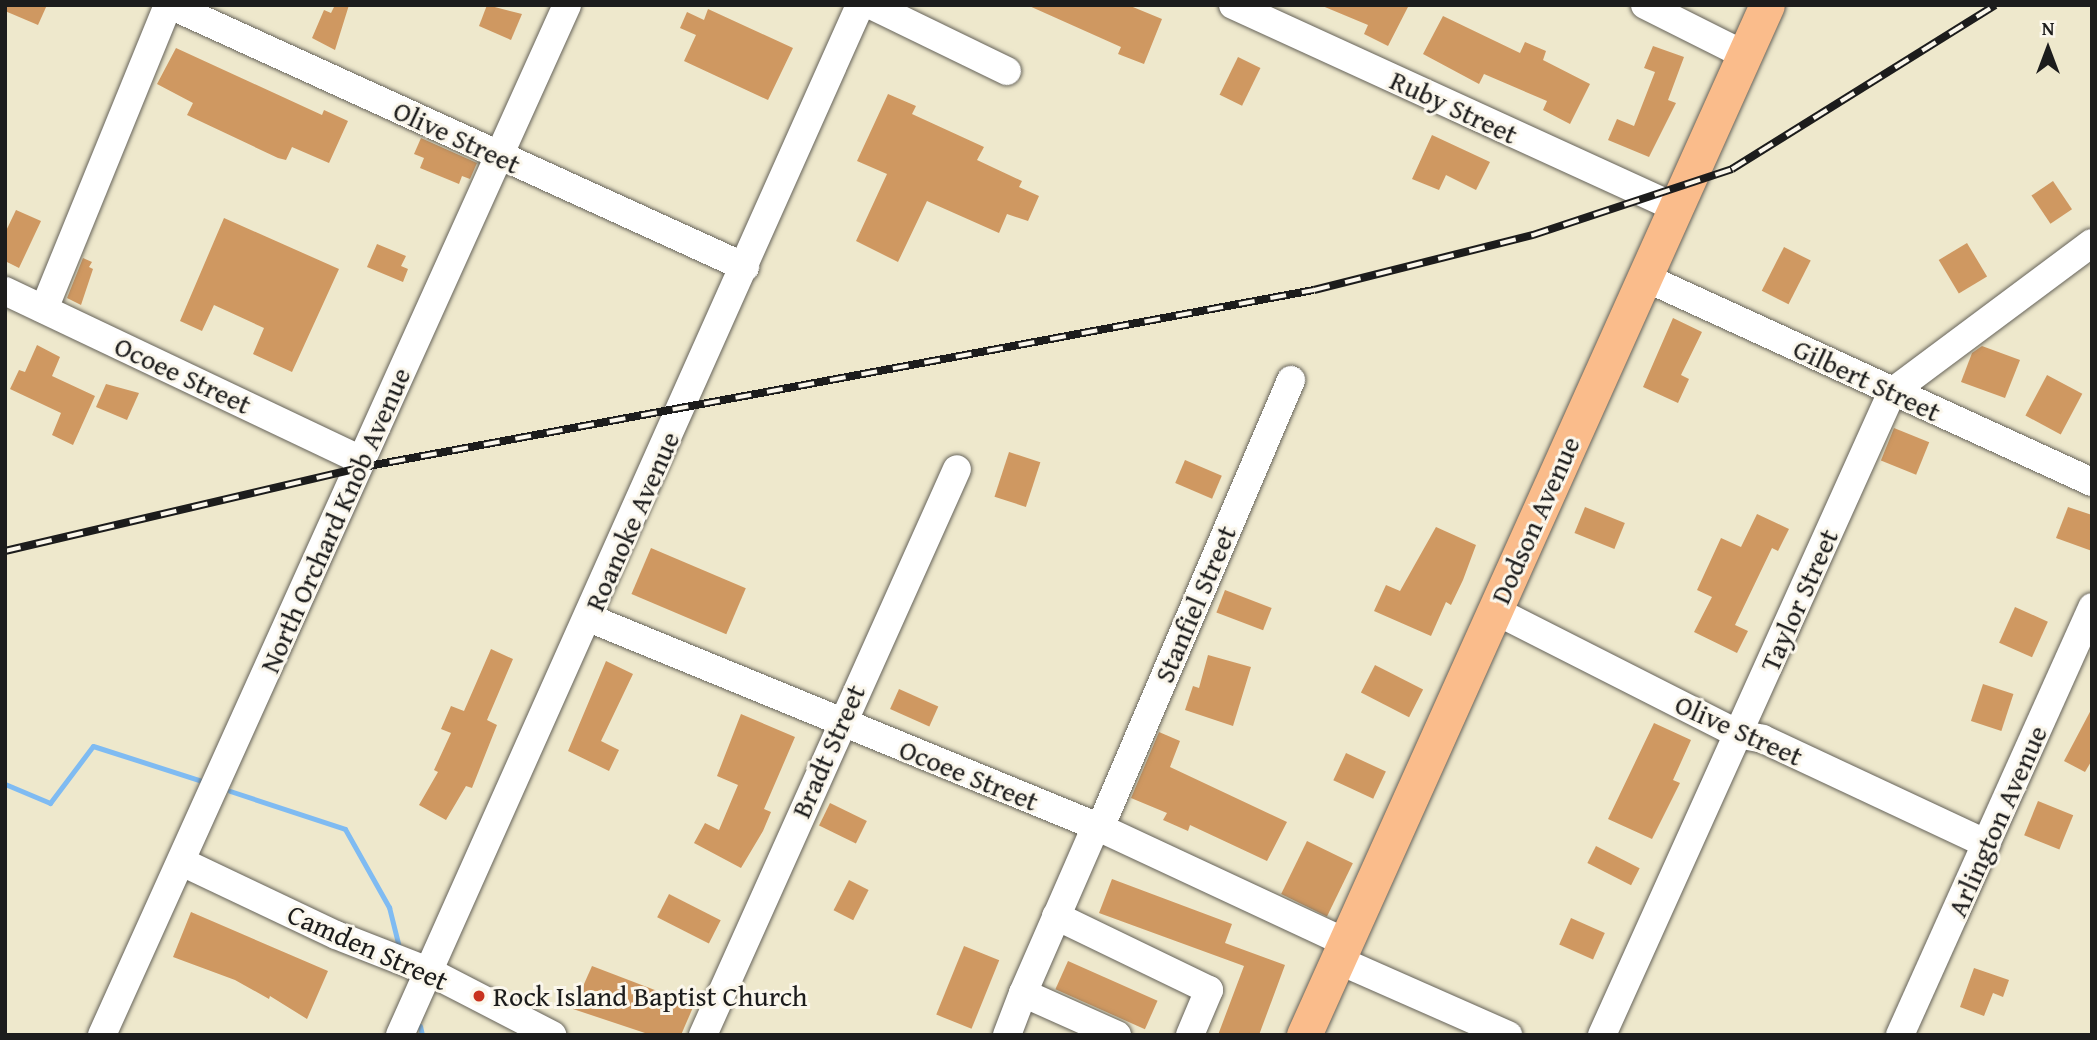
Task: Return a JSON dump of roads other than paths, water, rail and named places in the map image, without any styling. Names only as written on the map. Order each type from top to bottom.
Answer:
[{"type":"main road","name":"Dodson Avenue","points":[[1304,1035],[1767,5]]},
{"type":"street","name":"Olive Street","points":[[169,5],[745,267]]},
{"type":"street","points":[[44,309],[169,5]]},
{"type":"street","name":"North Orchard Knob Avenue","points":[[102,1035],[567,5]]},
{"type":"street","name":"Roanoke Avenue","points":[[400,1035],[589,618],[860,5]]},
{"type":"street","points":[[871,5],[1007,71]]},
{"type":"street","name":"Ruby Street","points":[[1233,5],[1675,207]]},
{"type":"street","points":[[1645,5],[1744,54]]},
{"type":"street","name":"Taylor Street","points":[[1602,1035],[1892,392],[2092,243]]},
{"type":"street","name":"Gilbert Street","points":[[1644,277],[2092,482]]},
{"type":"street","name":"Ocoee Street","points":[[5,291],[361,460]]},
{"type":"street","name":"Stanfiel Street","points":[[1007,1035],[1056,916],[1098,827],[1290,380]]},
{"type":"street","name":"Bradt Street","points":[[703,1035],[840,722],[957,469]]},
{"type":"street","name":"Arlington Avenue","points":[[1900,1035],[2092,607]]},
{"type":"street","name":"Olive Street","points":[[1494,610],[1738,734],[1763,739],[1987,844]]},
{"type":"street","name":"Ocoee Street","points":[[589,618],[1098,827],[1503,1034]]},
{"type":"street","name":"Camden Street","points":[[182,862],[336,935],[428,971],[552,1035]]},
{"type":"street","points":[[1056,916],[1209,990],[1190,1035]]},
{"type":"street","points":[[1023,993],[1117,1035]]},
{"type":"waterway","points":[[5,784],[50,803],[93,746],[202,781]]},
{"type":"waterway","points":[[230,791],[345,829],[389,907],[400,951]]},
{"type":"waterway","points":[[420,1026],[422,1035]]},
{"type":"railway","points":[[5,551],[358,468],[1314,290],[1533,235],[1732,169],[1995,5]]},
{"type":"place","name":"Rock Island Baptist Church","points":[[479,996]]}]
